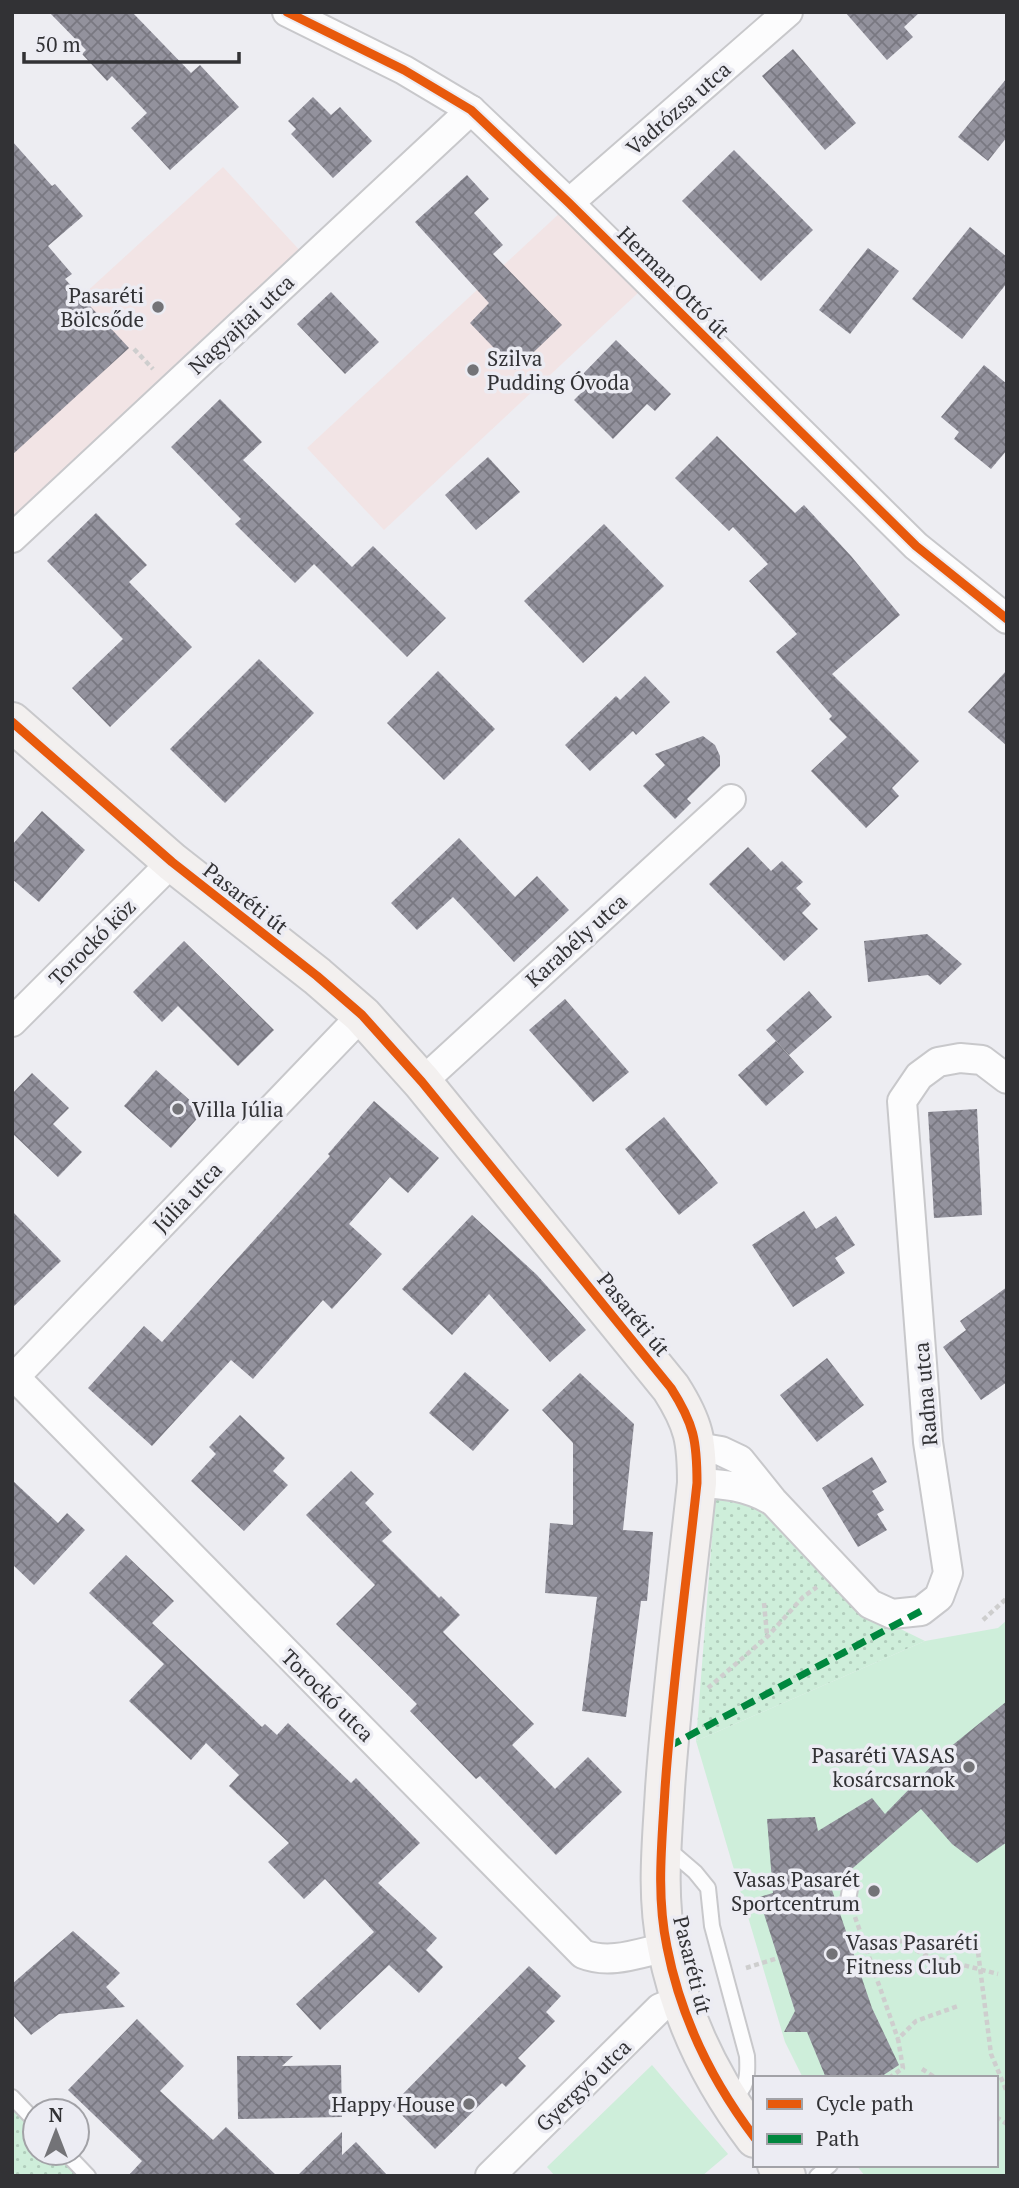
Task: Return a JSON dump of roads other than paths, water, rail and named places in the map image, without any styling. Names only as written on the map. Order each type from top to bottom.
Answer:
[{"type":"street","name":"Herman Ottó út","points":[[288,12],[404,70],[471,110],[569,203],[916,546],[1007,619]]},
{"type":"street","name":"Vadrózsa utca","points":[[569,203],[788,12]]},
{"type":"street","name":"Nagyajtai utca","points":[[12,538],[471,110]]},
{"type":"street","name":"Pasaréti út","points":[[12,722],[172,862],[317,975],[362,1015],[422,1082],[671,1388],[692,1426],[697,1465],[671,1721],[662,1844],[662,1910],[667,1947],[680,2000],[697,2046],[729,2104],[753,2135]]},
{"type":"street","name":"Karabély utca","points":[[422,1082],[731,799]]},
{"type":"street","name":"Torockó köz","points":[[12,1022],[172,862]]},
{"type":"street","name":"Júlia utca","points":[[13,1377],[362,1015]]},
{"type":"street","name":"Radna utca","points":[[697,1465],[721,1451],[740,1460],[773,1501],[870,1604],[892,1614],[921,1611],[939,1597],[948,1573],[929,1442],[902,1101],[919,1076],[938,1062],[960,1058],[982,1060],[1007,1079]]},
{"type":"street","name":"Torockó utca","points":[[13,1377],[583,1954],[595,1959],[610,1959],[667,1947]]},
{"type":"street","name":"Gyergyó utca","points":[[489,2176],[660,2008],[680,2000]]},
{"type":"lane","points":[[662,1844],[695,1872],[708,1888],[712,1926],[747,2056],[748,2074],[743,2092],[729,2104]]},
{"type":"place","name":"Pasaréti Bölcsőde","points":[[158,307]]},
{"type":"place","name":"Szilva Pudding Óvoda","points":[[473,370]]},
{"type":"place","name":"Villa Júlia","points":[[178,1109]]},
{"type":"place","name":"Pasaréti VASAS kosárcsarnok","points":[[969,1767]]},
{"type":"place","name":"Vasas Pasarét Sportcentrum","points":[[874,1891]]},
{"type":"place","name":"Vasas Pasaréti Fitness Club","points":[[832,1954]]},
{"type":"place","name":"Happy House","points":[[469,2104]]}]
